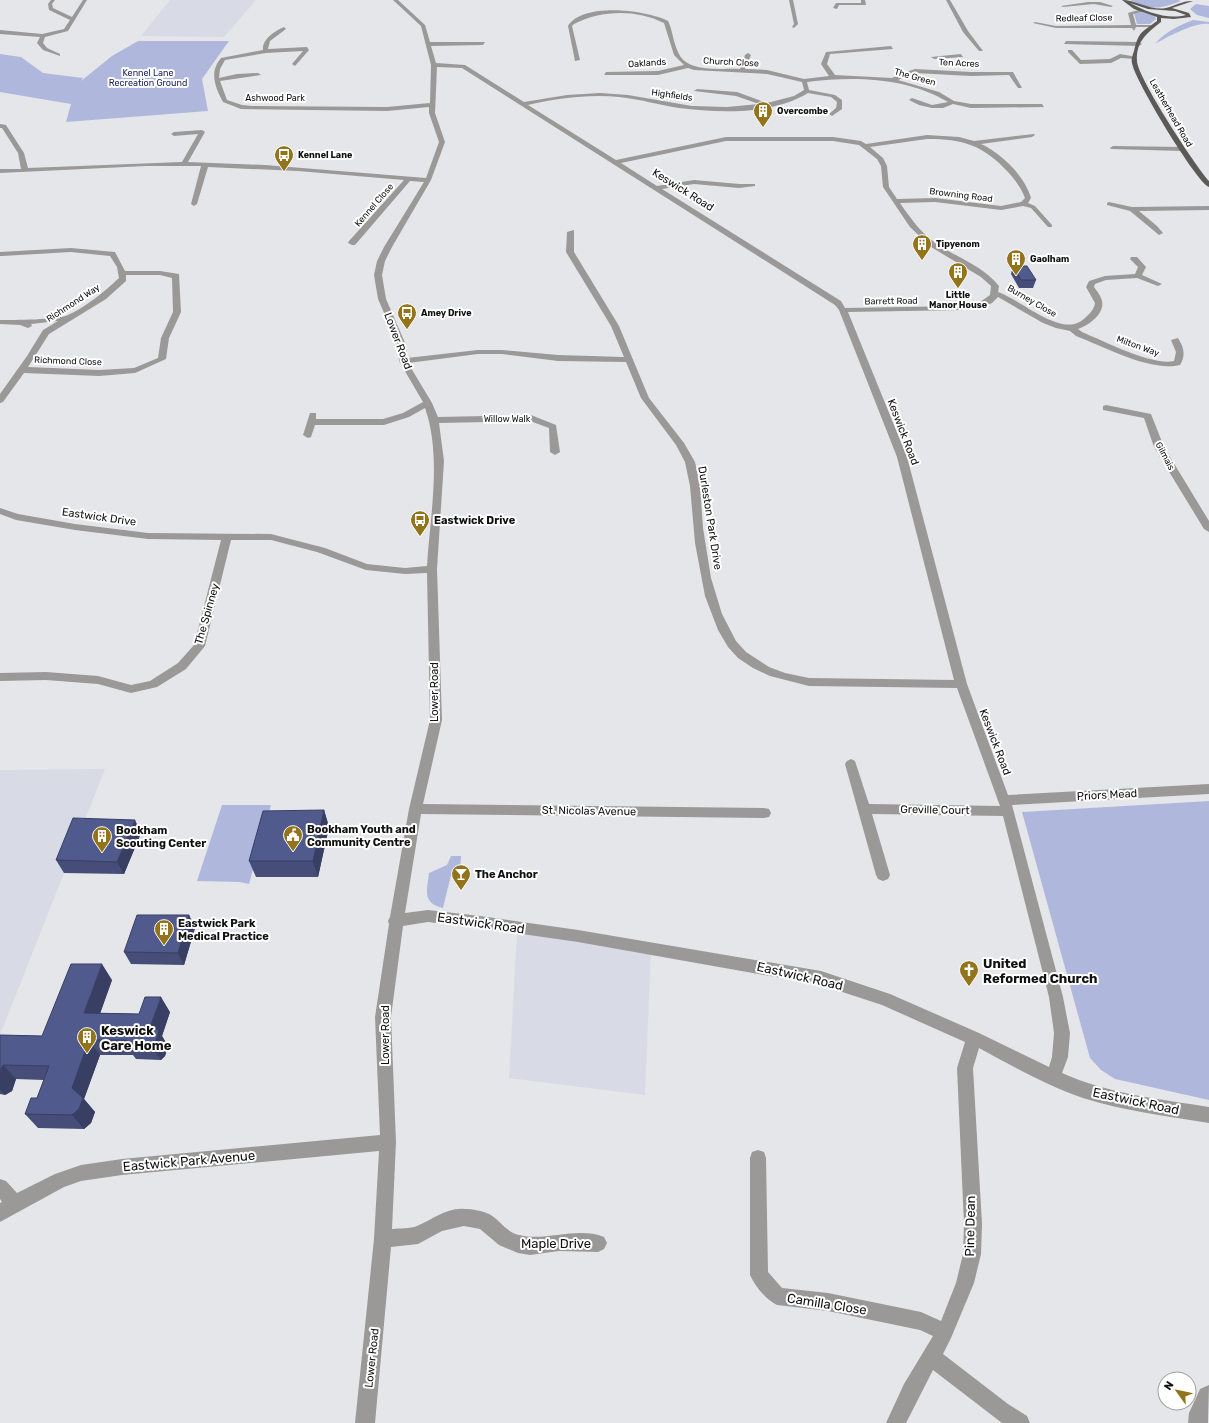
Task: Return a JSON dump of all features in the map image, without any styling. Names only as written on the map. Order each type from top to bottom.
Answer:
[{"type":"main road","points":[[1125,0],[1131,6],[1142,10],[1182,19]]},
{"type":"main road","points":[[1125,0],[1158,13]]},
{"type":"main road","points":[[1158,13],[1165,9],[1192,0]]},
{"type":"main road","points":[[1170,25],[1188,16],[1185,13],[1185,8],[1192,0]]},
{"type":"main road","points":[[1165,9],[1185,13]]},
{"type":"main road","points":[[1134,57],[1142,43],[1140,36],[1159,21],[1158,13]]},
{"type":"main road","name":"Leatherhead Road","points":[[1134,57],[1134,62],[1140,77],[1182,149],[1199,174],[1209,185]]},
{"type":"street","points":[[53,0],[50,4],[51,8],[71,19]]},
{"type":"street","points":[[0,32],[43,36],[66,30],[71,19],[84,0]]},
{"type":"street","name":"Lower Road","points":[[366,1423],[383,1239],[388,1142],[383,1017],[395,921],[415,809],[436,720],[432,569],[440,461],[434,420],[428,403],[403,361],[402,345],[382,299],[378,275],[381,261],[388,247],[428,180],[442,142],[434,119],[432,105],[434,65],[429,44],[423,26],[395,0]]},
{"type":"street","points":[[791,0],[796,24],[794,27]]},
{"type":"street","points":[[836,8],[836,5],[840,4],[864,4],[863,0]]},
{"type":"street","points":[[948,0],[966,32],[981,50]]},
{"type":"street","points":[[1063,6],[1081,0],[1107,2],[1111,6]]},
{"type":"street","name":"Church Close","points":[[577,60],[570,26],[572,23],[590,15],[626,9],[654,16],[666,22],[675,53],[688,66],[709,70],[767,72],[804,81]]},
{"type":"street","points":[[1134,27],[1130,13],[1142,10]]},
{"type":"street","name":"Redleaf Close","points":[[1035,23],[1056,26],[1153,26]]},
{"type":"street","points":[[266,51],[265,48],[267,42],[287,28],[277,27]]},
{"type":"street","points":[[43,36],[40,43],[45,49],[58,55]]},
{"type":"street","points":[[429,44],[483,41],[482,51]]},
{"type":"street","points":[[1134,57],[1114,57],[1111,62],[1080,62],[1064,41],[1142,43]]},
{"type":"street","points":[[833,77],[824,64],[828,53],[891,48]]},
{"type":"street","points":[[258,75],[237,76],[217,80],[217,68],[223,59],[266,51],[307,49],[295,64]]},
{"type":"street","points":[[742,71],[748,55]]},
{"type":"street","points":[[934,56],[961,56]]},
{"type":"street","points":[[948,56],[955,64]]},
{"type":"street","name":"Keswick Road","points":[[434,65],[461,65],[838,303],[843,310],[861,359],[902,457],[961,684],[1006,805],[1058,1011],[1062,1033],[1060,1057],[1054,1077]]},
{"type":"street","name":"Oaklands","points":[[606,74],[658,73],[688,66]]},
{"type":"street","points":[[959,68],[963,74]]},
{"type":"street","name":"Ten Acres","points":[[892,81],[902,75],[915,71],[963,74],[1011,72],[1020,87]]},
{"type":"street","name":"The Green","points":[[804,81],[833,77],[888,79],[937,93],[952,102],[985,106],[1042,106]]},
{"type":"street","name":"Ashwood Park","points":[[217,80],[225,101],[241,108],[387,109],[432,105]]},
{"type":"street","points":[[804,81],[807,92],[833,96],[840,101],[839,109],[832,114]]},
{"type":"street","points":[[697,91],[727,92],[747,96],[766,105]]},
{"type":"street","name":"Highfields","points":[[523,104],[557,96],[612,95],[680,106],[715,108],[754,107],[796,98],[807,92]]},
{"type":"street","points":[[912,100],[922,106],[945,105],[952,102]]},
{"type":"street","points":[[916,111],[922,106]]},
{"type":"street","points":[[0,126],[4,126],[21,153],[25,170]]},
{"type":"street","points":[[174,134],[204,130],[184,164]]},
{"type":"street","points":[[973,143],[1032,135]]},
{"type":"street","points":[[866,146],[895,140],[921,138],[951,139],[973,143],[991,152],[1020,181],[1028,198],[1024,204],[1033,207],[1050,226]]},
{"type":"street","points":[[615,162],[726,139],[799,141],[841,139],[866,146],[876,154],[882,162],[884,182],[907,221],[915,230],[934,244],[984,275],[993,283],[995,293]]},
{"type":"street","points":[[1113,148],[1182,149]]},
{"type":"street","points":[[0,171],[184,164],[320,170],[428,180]]},
{"type":"street","points":[[194,204],[205,165]]},
{"type":"street","name":"Kennel Close","points":[[352,243],[409,178]]},
{"type":"street","points":[[657,188],[675,184],[702,183],[716,183],[742,188],[752,187]]},
{"type":"street","name":"Browning Road","points":[[895,201],[928,200],[999,208],[1014,207],[1024,204]]},
{"type":"street","points":[[1109,204],[1132,209],[1209,208]]},
{"type":"street","points":[[1132,209],[1155,227],[1159,233]]},
{"type":"street","points":[[1044,219],[1055,219]]},
{"type":"street","name":"Durleston Park Drive","points":[[571,232],[569,244],[570,252],[605,308],[651,408],[670,430],[690,462],[694,483],[699,540],[709,588],[718,618],[729,640],[741,654],[753,663],[772,672],[791,679],[809,682],[961,684]]},
{"type":"street","points":[[2,254],[71,250],[112,254],[121,267],[121,273]]},
{"type":"street","points":[[1138,276],[1142,267],[1139,261]]},
{"type":"street","name":"Richmond Way","points":[[0,400],[20,370],[31,357],[46,332],[102,297],[123,278],[121,273]]},
{"type":"street","name":"Richmond Close","points":[[20,370],[53,370],[99,373],[135,370],[162,359],[165,338],[177,312],[176,276],[160,273],[121,273]]},
{"type":"street","points":[[1072,328],[1088,321],[1099,306],[1099,301],[1090,287],[1092,283],[1099,279],[1138,276],[1158,284]]},
{"type":"street","name":"Barrett Road","points":[[843,310],[962,308],[989,301],[995,293]]},
{"type":"street","name":"Burney Close","points":[[995,293],[1009,297],[1047,322],[1062,328],[1072,328]]},
{"type":"street","points":[[0,322],[20,323],[58,320],[75,315]]},
{"type":"street","points":[[20,323],[46,332]]},
{"type":"street","name":"Milton Way","points":[[1072,328],[1079,334],[1100,343],[1162,365],[1172,365],[1178,363],[1180,359],[1180,350],[1175,340]]},
{"type":"street","points":[[403,361],[478,352],[502,352],[558,358],[630,360]]},
{"type":"street","points":[[308,435],[312,418],[384,422],[406,414],[428,403]]},
{"type":"street","name":"Gilmais","points":[[1106,408],[1148,416],[1159,447],[1166,460],[1209,529]]},
{"type":"street","name":"Willow Walk","points":[[434,420],[532,418],[553,427],[555,452]]},
{"type":"street","name":"Eastwick Drive","points":[[0,511],[16,517],[75,527],[148,536],[271,537],[321,550],[366,567],[405,571],[432,569]]},
{"type":"street","name":"The Spinney","points":[[0,677],[46,676],[98,680],[131,689],[152,684],[182,666],[199,646],[227,536]]},
{"type":"street","points":[[851,764],[882,875]]},
{"type":"street","name":"Priors Mead","points":[[1006,805],[1209,789]]},
{"type":"street","name":"Greville Court","points":[[863,809],[1006,805]]},
{"type":"street","name":"St. Nicolas Avenue","points":[[415,809],[764,812]]},
{"type":"street","name":"Eastwick Road","points":[[395,921],[428,916],[488,923],[734,962],[821,978],[885,999],[974,1038],[1014,1059],[1083,1090],[1111,1098],[1209,1115]]},
{"type":"street","name":"Pine Dean","points":[[896,1423],[930,1356],[945,1332],[965,1283],[972,1254],[973,1224],[966,1068],[974,1038]]},
{"type":"street","name":"Eastwick Park Avenue","points":[[0,1212],[61,1180],[81,1173],[388,1142]]},
{"type":"street","name":"Camilla Close","points":[[758,1158],[759,1275],[777,1296],[828,1302],[921,1321],[945,1332]]},
{"type":"street","points":[[0,1187],[15,1203]]},
{"type":"street","name":"Maple Drive","points":[[383,1239],[418,1235],[439,1224],[464,1217],[484,1221],[505,1239],[518,1244],[530,1246],[559,1242],[598,1243]]},
{"type":"street","points":[[930,1356],[1001,1411],[1020,1423]]},
{"type":"street","points":[[1198,1423],[1198,1413],[1209,1395]]},
{"type":"shaded area","points":[[170,0],[256,0],[224,37],[141,36]]},
{"type":"shaded area","points":[[105,769],[64,873],[0,1035],[0,770]]},
{"type":"shaded area","points":[[517,933],[651,949],[645,1095],[509,1078]]},
{"type":"green space","points":[[1130,0],[1181,1],[1155,8],[1143,6]]},
{"type":"green space","points":[[1196,4],[1209,6],[1209,18],[1197,15],[1190,9]]},
{"type":"green space","points":[[1140,11],[1155,16],[1156,19],[1150,24],[1137,24],[1134,13]]},
{"type":"green space","points":[[1193,20],[1209,22],[1209,24],[1196,25],[1155,44],[1172,30]]},
{"type":"green space","name":"Kennel Lane Recreation Ground","points":[[138,41],[229,41],[202,79],[208,111],[66,122],[71,104],[0,92],[0,54],[21,57],[43,73],[83,78],[81,81],[112,56]]},
{"type":"green space","points":[[1209,801],[1209,1100],[1115,1079],[1101,1070],[1090,1058],[1022,812]]},
{"type":"green space","points":[[222,805],[271,805],[249,884],[240,882],[197,881]]},
{"type":"green space","points":[[451,856],[461,856],[460,870],[452,871],[443,908],[432,903],[427,895],[429,873],[447,865]]},
{"type":"building","points":[[1013,266],[1027,266],[1036,280],[1021,280]]},
{"type":"building","points":[[324,810],[313,861],[249,861],[263,811]]},
{"type":"building","points":[[73,818],[135,820],[117,862],[56,860]]},
{"type":"building","points":[[137,915],[189,915],[178,953],[124,952]]},
{"type":"building","points":[[71,964],[102,964],[84,1013],[139,1014],[145,997],[161,997],[151,1025],[159,1031],[156,1041],[151,1045],[126,1044],[127,1040],[89,1040],[72,1088],[83,1098],[79,1109],[72,1115],[25,1114],[31,1098],[37,1098],[49,1066],[3,1065],[0,1072],[0,1035],[42,1036]]},
{"type":"place","name":"Overcombe","points":[[763,128]]},
{"type":"place","name":"Kennel Lane","points":[[284,172]]},
{"type":"place","name":"Tipyenom","points":[[922,261]]},
{"type":"place","name":"Gaolham","points":[[1016,276]]},
{"type":"place","name":"Little Manor House","points":[[958,289]]},
{"type":"place","name":"Amey Drive","points":[[407,330]]},
{"type":"place","name":"Eastwick Drive","points":[[420,537]]},
{"type":"place","name":"Bookham Youth and Community Centre","points":[[293,852]]},
{"type":"place","name":"Bookham Scouting Center","points":[[102,853]]},
{"type":"place","name":"The Anchor","points":[[461,891]]},
{"type":"place","name":"Eastwick Park Medical Practice","points":[[164,946]]},
{"type":"place","name":"United Reformed Church","points":[[969,987]]},
{"type":"place","name":"Keswick Care Home","points":[[87,1054]]}]
